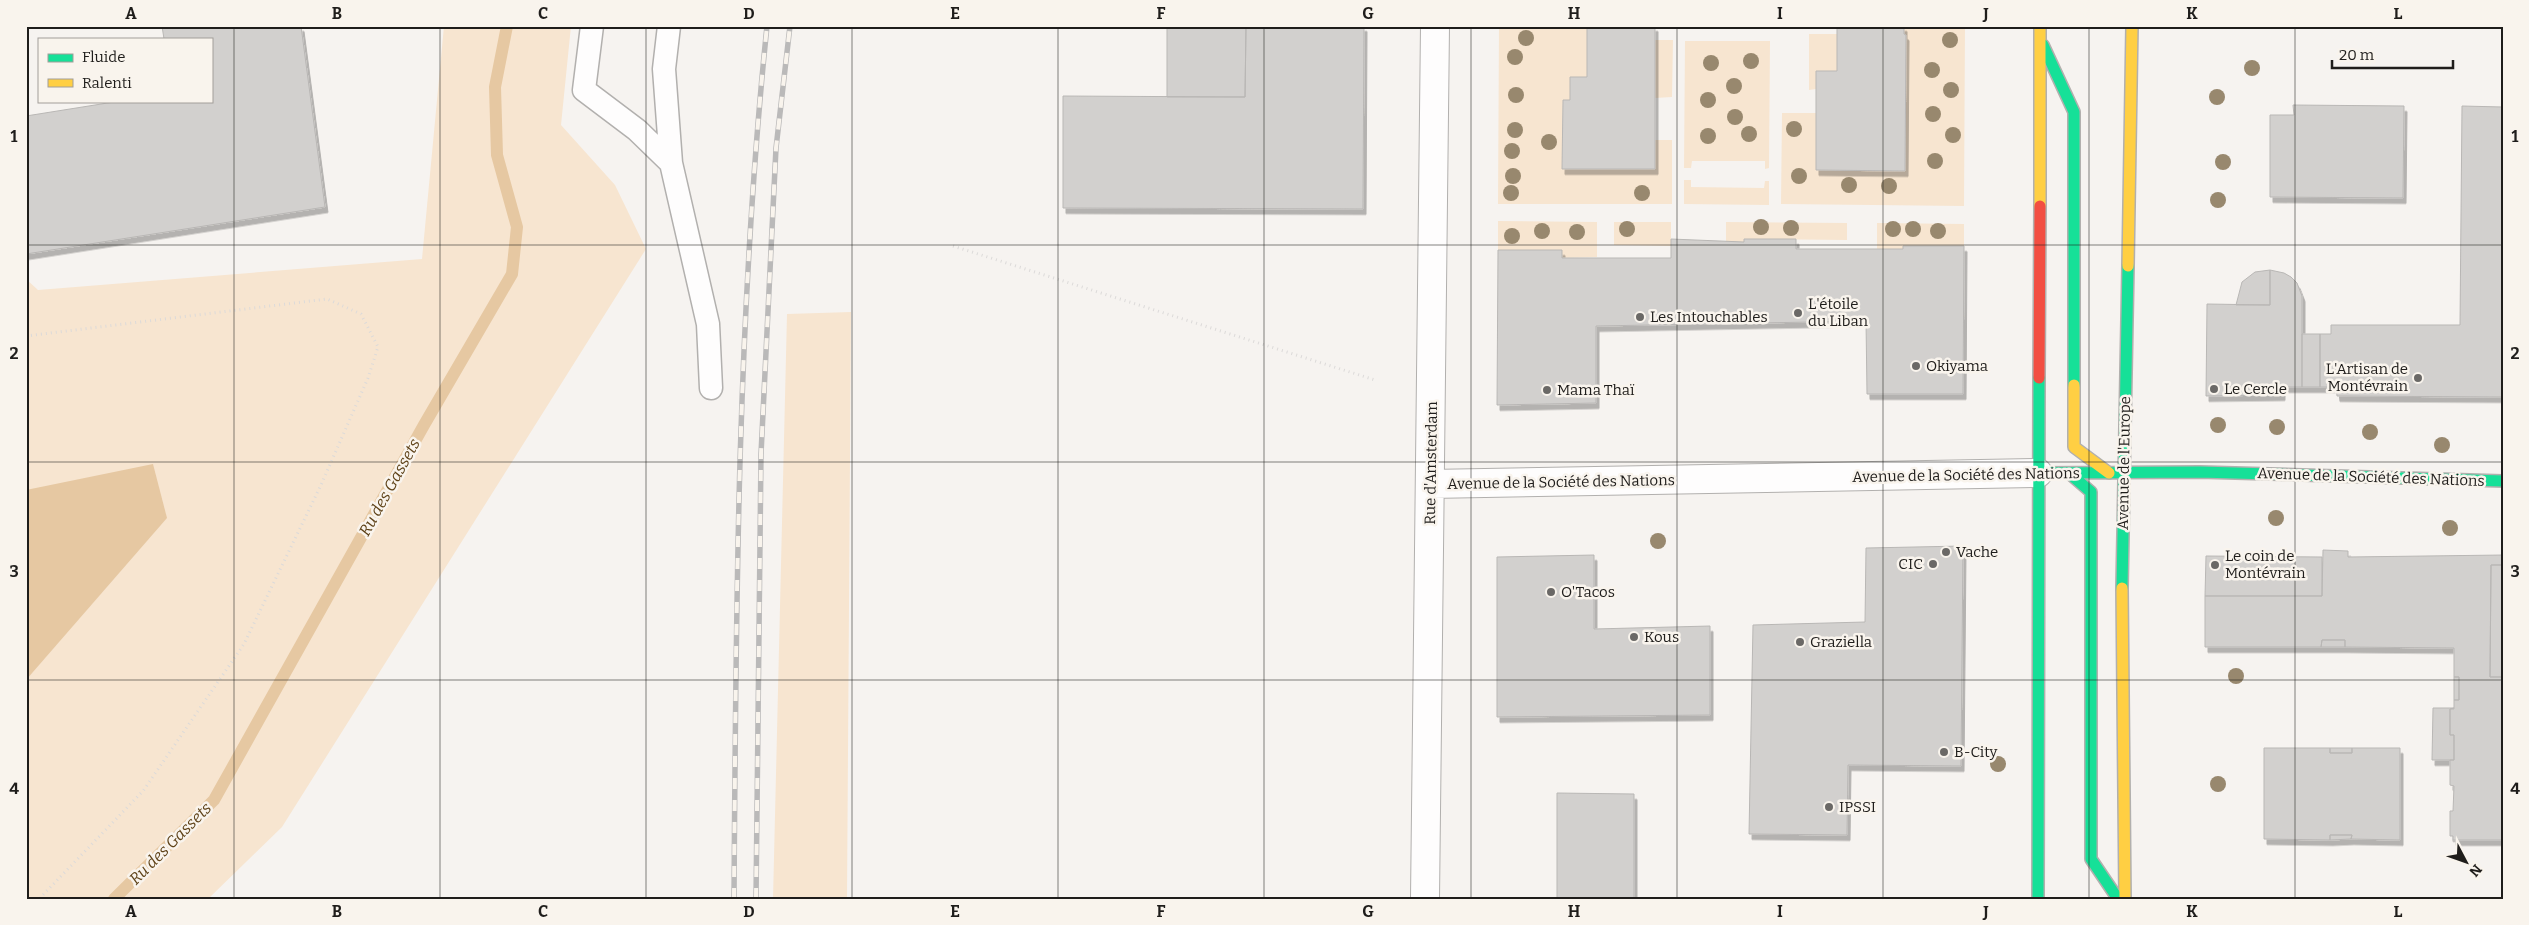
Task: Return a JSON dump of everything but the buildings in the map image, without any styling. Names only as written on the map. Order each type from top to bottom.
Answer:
[{"type":"main road","name":"Avenue de l'Europe","points":[[2125,899],[2122,573],[2132,26]]},
{"type":"main road","points":[[2040,32],[2074,112],[2074,447],[2109,473]]},
{"type":"main road","points":[[2038,899],[2040,32]]},
{"type":"main road","name":"Avenue de la Société des Nations","points":[[2038,473],[2200,472],[2503,481]]},
{"type":"main road","points":[[2069,473],[2091,492],[2091,858],[2118,899]]},
{"type":"street","name":"Rue d'Amsterdam","points":[[1425,899],[1434,26]]},
{"type":"street","name":"Avenue de la Société des Nations","points":[[1430,484],[2038,473]]},
{"type":"lane","points":[[592,26],[584,90],[637,130],[671,163]]},
{"type":"lane","points":[[669,26],[664,70],[671,163],[708,324],[711,388]]},
{"type":"path","points":[[953,246],[1375,380]]},
{"type":"path","points":[[26,336],[327,300],[361,314],[378,347],[368,378],[321,485],[244,644],[143,791],[39,899]]},
{"type":"shaded area","points":[[444,26],[571,26],[561,125],[615,185],[646,249],[282,827],[208,899],[26,899],[26,279],[38,290],[422,259]]},
{"type":"shaded area","points":[[1499,26],[1587,26],[1587,77],[1570,77],[1570,100],[1563,100],[1562,169],[1654,169],[1654,140],[1672,140],[1672,204],[1498,204]]},
{"type":"shaded area","points":[[1904,26],[1965,26],[1964,206],[1781,204],[1782,113],[1816,113],[1816,170],[1905,171]]},
{"type":"shaded area","points":[[1809,34],[1837,34],[1837,71],[1817,71],[1816,89],[1809,90]]},
{"type":"shaded area","points":[[1655,40],[1673,40],[1672,97],[1655,98]]},
{"type":"shaded area","points":[[1685,41],[1770,41],[1769,168],[1765,169],[1765,161],[1692,161],[1691,168],[1684,168]]},
{"type":"shaded area","points":[[1684,180],[1691,180],[1691,187],[1764,188],[1765,181],[1769,181],[1769,205],[1684,204]]},
{"type":"shaded area","points":[[1498,221],[1597,222],[1597,257],[1562,258],[1498,250]]},
{"type":"shaded area","points":[[1614,222],[1671,222],[1671,246],[1614,245]]},
{"type":"shaded area","points":[[1726,222],[1847,223],[1847,240],[1745,239],[1744,242],[1726,242]]},
{"type":"shaded area","points":[[1877,223],[1964,224],[1964,246],[1903,246],[1903,249],[1877,249]]},
{"type":"shaded area","points":[[851,312],[847,899],[773,899],[787,314]]},
{"type":"shaded area","points":[[153,464],[167,518],[26,680],[26,490]]},
{"type":"waterway","name":"Ru des Gassets","points":[[114,899],[214,800],[424,425],[512,274],[517,227],[497,155],[495,87],[507,26]]},
{"type":"railway","points":[[734,899],[737,571],[744,353],[749,244],[767,26]]},
{"type":"railway","points":[[756,899],[761,454],[776,148],[790,26]]},
{"type":"traffic: fast","points":[[2043,45],[2074,112],[2074,385]]},
{"type":"traffic: fast","points":[[2122,588],[2128,266]]},
{"type":"traffic: fast","points":[[2038,899],[2039,378]]},
{"type":"traffic: fast","points":[[2038,473],[2200,472],[2503,481]]},
{"type":"traffic: fast","points":[[2069,473],[2091,492],[2091,859],[2118,899]]},
{"type":"traffic: slow","points":[[2040,26],[2040,206]]},
{"type":"traffic: slow","points":[[2128,266],[2132,26]]},
{"type":"traffic: slow","points":[[2074,385],[2074,447],[2109,473]]},
{"type":"traffic: slow","points":[[2122,588],[2125,899]]},
{"type":"traffic: jam","points":[[2039,378],[2040,206]]},
{"type":"place","name":"L'étoile du Liban","points":[[1798,313]]},
{"type":"place","name":"Les Intouchables","points":[[1640,317]]},
{"type":"place","name":"Okiyama","points":[[1916,366]]},
{"type":"place","name":"L'Artisan de Montévrain","points":[[2418,378]]},
{"type":"place","name":"Le Cercle","points":[[2214,389]]},
{"type":"place","name":"Mama Thaï","points":[[1547,390]]},
{"type":"place","name":"Vache","points":[[1946,552]]},
{"type":"place","name":"CIC","points":[[1933,564]]},
{"type":"place","name":"Le coin de Montévrain","points":[[2215,565]]},
{"type":"place","name":"O'Tacos","points":[[1551,592]]},
{"type":"place","name":"Kous","points":[[1634,637]]},
{"type":"place","name":"Graziella","points":[[1800,642]]},
{"type":"place","name":"B-City","points":[[1944,752]]},
{"type":"place","name":"IPSSI","points":[[1829,807]]}]
